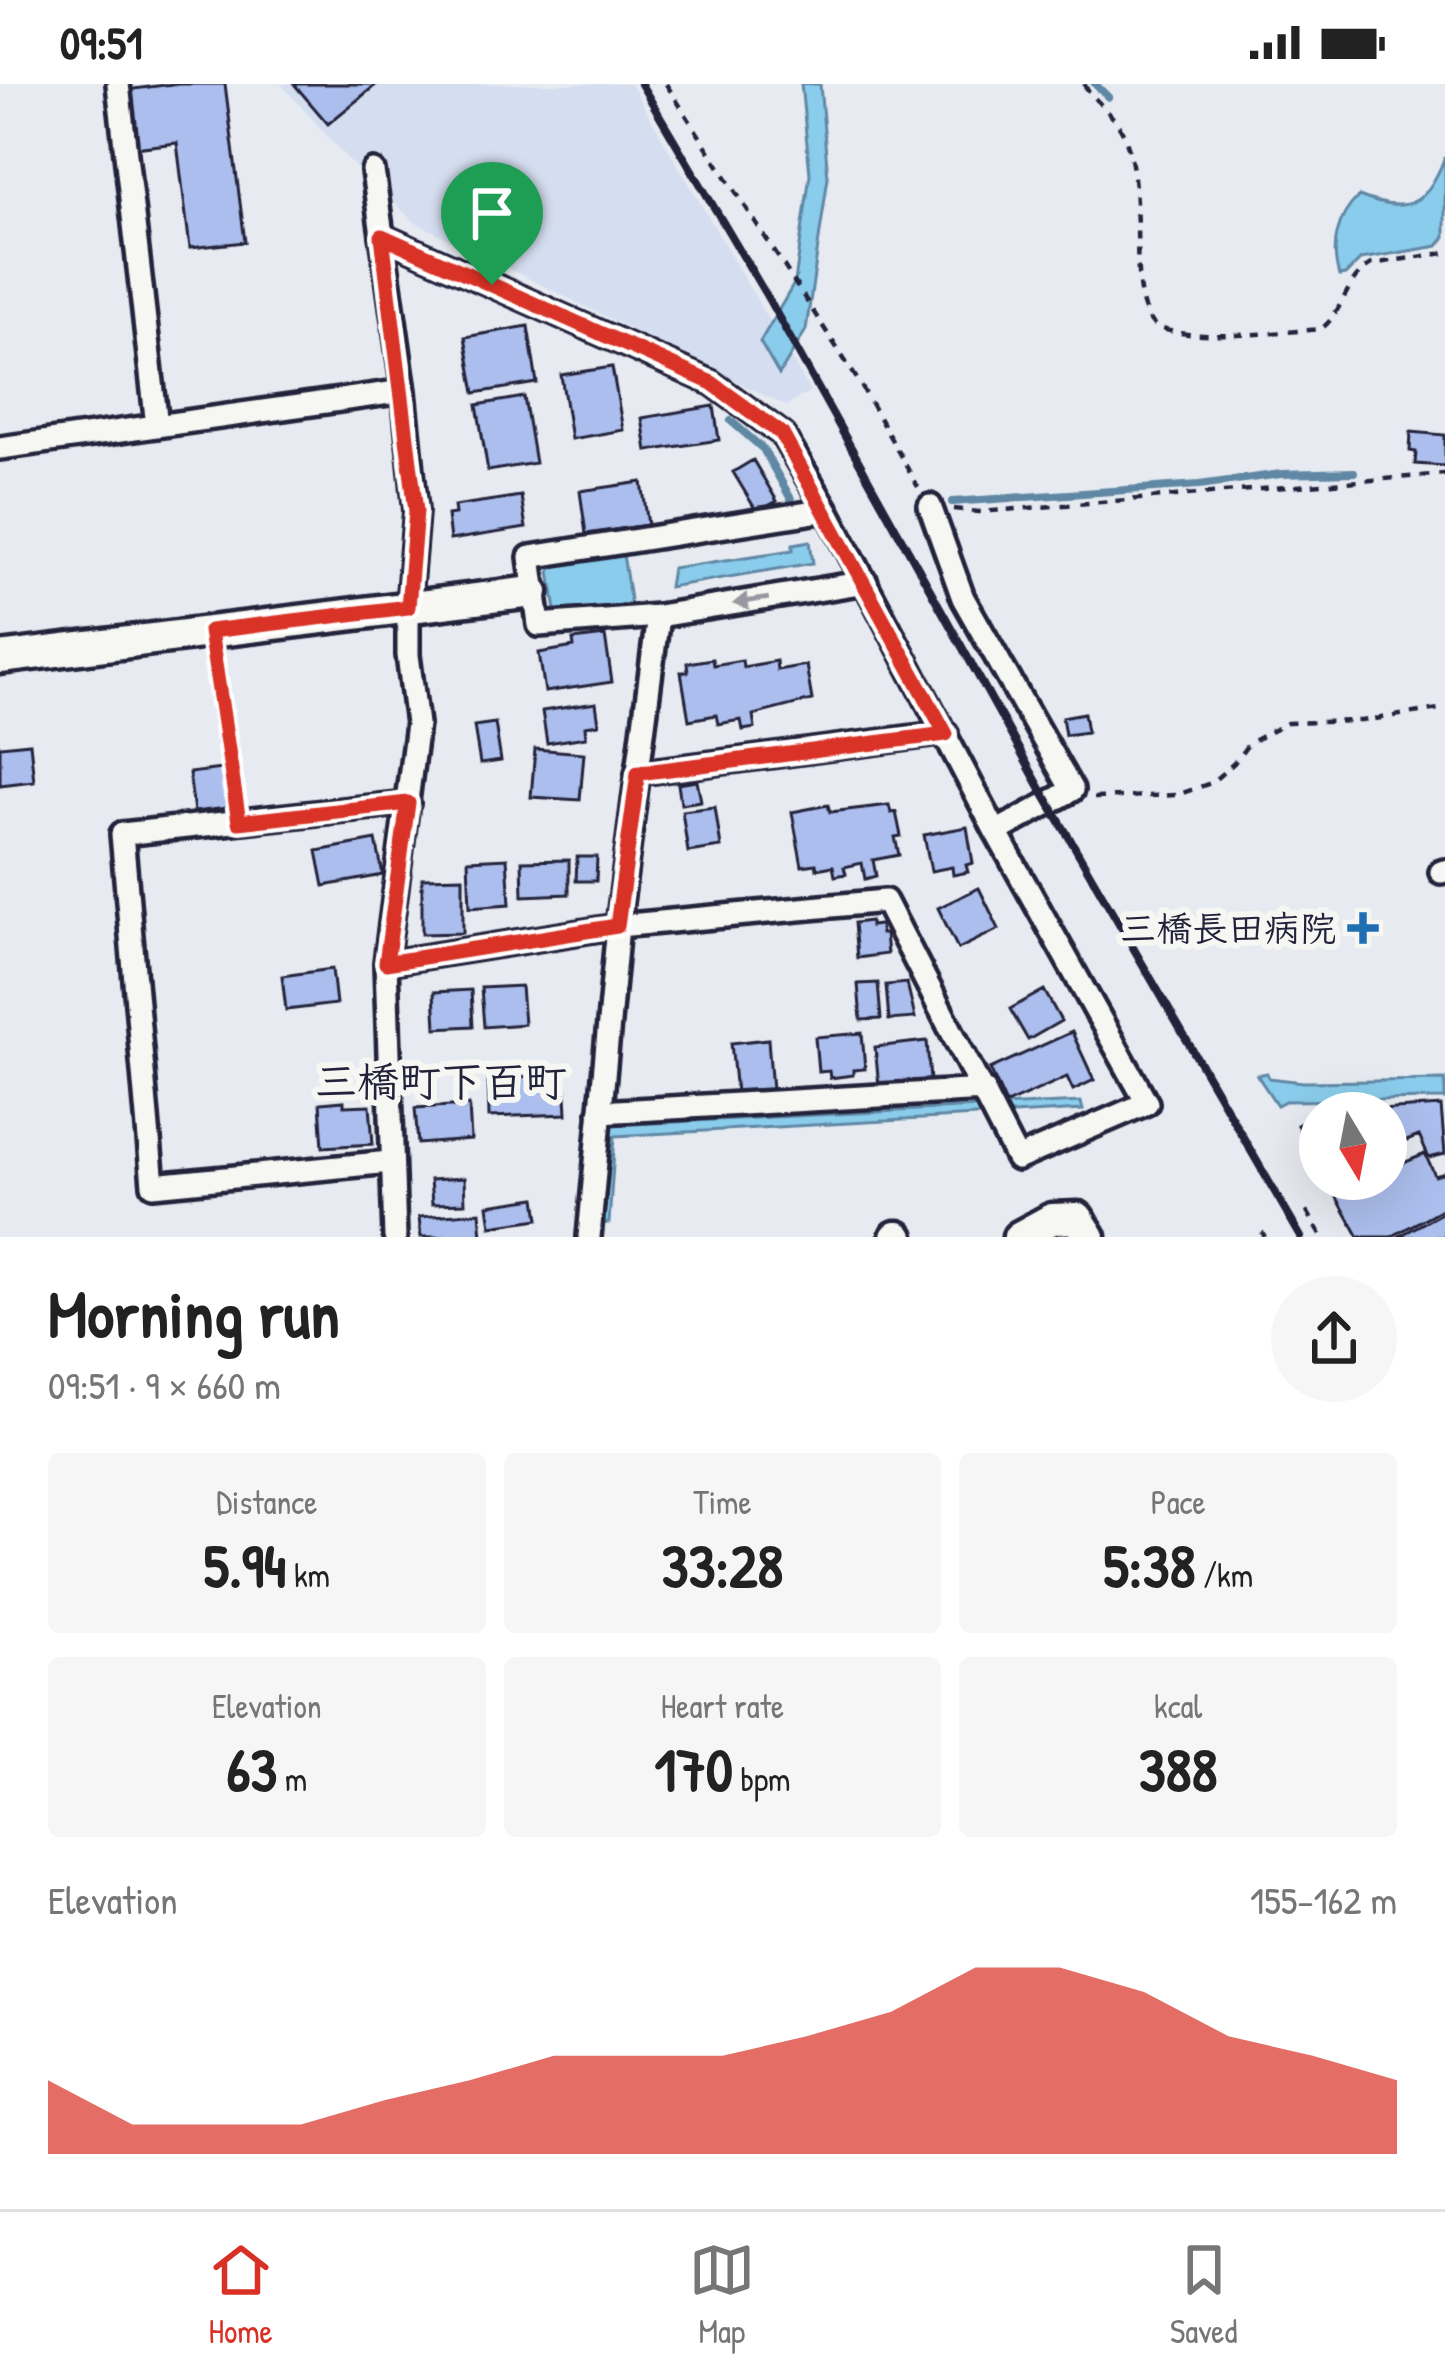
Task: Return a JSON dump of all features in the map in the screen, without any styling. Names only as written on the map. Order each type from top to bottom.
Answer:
[{"type":"street","points":[[118,84],[157,425]]},
{"type":"street","points":[[373,171],[416,511],[408,655],[417,724],[386,963],[395,1237]]},
{"type":"street","points":[[382,236],[712,383],[782,434],[1147,1103],[1018,1160],[885,901],[617,926],[386,963]]},
{"type":"street","points":[[0,448],[404,391]]},
{"type":"street","points":[[930,506],[963,598],[1072,790],[996,832]]},
{"type":"street","points":[[827,510],[530,557],[539,625],[658,616],[866,582]]},
{"type":"street","points":[[0,658],[533,592]]},
{"type":"street","points":[[589,1237],[617,926],[658,616]]},
{"type":"street","points":[[638,773],[946,734]]},
{"type":"street","points":[[390,1162],[153,1185],[122,834],[408,803]]},
{"type":"street","points":[[600,1112],[984,1090]]},
{"type":"street","points":[[1019,1237],[1052,1219],[1078,1218],[1090,1237]]},
{"type":"lane","points":[[210,631],[239,822]]},
{"type":"path","points":[[666,84],[859,382],[930,506],[979,512],[1445,474]]},
{"type":"path","points":[[1084,84],[1124,136],[1136,196],[1144,301],[1149,321],[1162,331],[1191,335],[1321,329],[1329,325],[1338,302],[1361,270],[1371,264],[1445,253]]},
{"type":"path","points":[[1072,790],[1088,798],[1177,795],[1211,783],[1266,730],[1445,708]]},
{"type":"path","points":[[1307,1211],[1322,1237]]},
{"type":"shaded area","points":[[281,84],[631,84],[810,391],[786,406],[416,223],[358,171]]},
{"type":"water","points":[[801,84],[820,84],[828,177],[806,330],[779,375],[760,342],[795,282],[810,174]]},
{"type":"water","points":[[1445,157],[1445,237],[1438,246],[1361,259],[1339,276],[1336,243],[1351,204],[1359,196],[1391,205],[1414,202],[1431,186]]},
{"type":"water","points":[[810,541],[813,563],[669,587],[672,568],[793,550],[793,544]]},
{"type":"water","points":[[623,554],[631,606],[567,616],[556,611],[550,571],[554,564]]},
{"type":"water","points":[[1257,1075],[1303,1082],[1445,1080],[1445,1099],[1407,1099],[1407,1092],[1299,1092],[1299,1101],[1277,1105]]},
{"type":"water","points":[[1081,1102],[1083,1110],[615,1136],[609,1223],[599,1224],[606,1133],[612,1125]]},
{"type":"building","points":[[225,84],[245,242],[190,248],[177,143],[134,148],[126,90]]},
{"type":"building","points":[[294,84],[377,84],[328,124]]},
{"type":"building","points":[[528,326],[537,383],[475,393],[465,337]]},
{"type":"building","points":[[612,367],[623,430],[571,439],[561,375]]},
{"type":"building","points":[[524,397],[535,463],[488,471],[477,405]]},
{"type":"building","points":[[714,406],[719,440],[647,451],[642,418]]},
{"type":"building","points":[[1411,432],[1445,435],[1445,466],[1415,464]]},
{"type":"building","points":[[753,460],[777,501],[757,512],[733,472]]},
{"type":"building","points":[[642,482],[648,525],[586,534],[580,491]]},
{"type":"building","points":[[521,496],[526,528],[450,540],[447,515],[455,514],[454,506]]},
{"type":"building","points":[[605,636],[612,682],[545,692],[539,653],[574,647],[573,640]]},
{"type":"building","points":[[712,659],[713,665],[742,660],[743,667],[776,661],[777,670],[806,665],[812,700],[753,715],[755,728],[743,730],[741,720],[718,724],[716,715],[689,720],[681,672],[688,672],[687,663]]},
{"type":"building","points":[[596,703],[599,724],[585,726],[586,737],[547,743],[542,711]]},
{"type":"building","points":[[1084,713],[1087,732],[1065,735],[1062,717]]},
{"type":"building","points":[[495,723],[501,761],[480,764],[474,726]]},
{"type":"building","points":[[30,743],[34,781],[0,785],[0,746]]},
{"type":"building","points":[[535,749],[584,753],[580,800],[531,797]]},
{"type":"building","points":[[222,769],[227,808],[194,812],[189,773]]},
{"type":"building","points":[[697,781],[701,801],[681,804],[678,784]]},
{"type":"building","points":[[828,805],[830,812],[889,805],[891,813],[896,812],[901,836],[895,837],[899,855],[873,860],[876,876],[865,879],[862,863],[844,867],[846,874],[835,876],[833,866],[802,866],[792,812]]},
{"type":"building","points":[[715,807],[721,847],[688,852],[682,811]]},
{"type":"building","points":[[967,827],[973,863],[966,865],[968,872],[953,875],[952,867],[931,871],[924,835]]},
{"type":"building","points":[[376,840],[383,875],[324,886],[317,851]]},
{"type":"building","points":[[577,857],[597,857],[596,881],[576,881]]},
{"type":"building","points":[[507,858],[510,904],[470,907],[468,860]]},
{"type":"building","points":[[569,860],[569,894],[523,896],[522,861]]},
{"type":"building","points":[[463,877],[463,933],[422,934],[422,878]]},
{"type":"building","points":[[979,888],[999,929],[958,949],[938,908]]},
{"type":"building","points":[[870,921],[870,926],[880,925],[885,934],[887,954],[857,958],[854,923]]},
{"type":"building","points":[[332,969],[336,1004],[286,1010],[282,976]]},
{"type":"building","points":[[878,983],[881,1019],[861,1020],[858,984]]},
{"type":"building","points":[[907,983],[915,1018],[889,1020],[886,985]]},
{"type":"building","points":[[521,986],[524,1024],[484,1027],[481,988]]},
{"type":"building","points":[[471,990],[473,1026],[436,1028],[434,992]]},
{"type":"building","points":[[1044,990],[1061,1021],[1028,1040],[1010,1009]]},
{"type":"building","points":[[1072,1032],[1094,1080],[1073,1090],[1067,1077],[1006,1104],[990,1069]]},
{"type":"building","points":[[862,1033],[865,1069],[830,1078],[829,1071],[818,1072],[815,1037]]},
{"type":"building","points":[[768,1039],[772,1090],[736,1093],[731,1043]]},
{"type":"building","points":[[927,1041],[930,1081],[879,1086],[875,1047]]},
{"type":"building","points":[[565,1075],[567,1114],[489,1117],[488,1078]]},
{"type":"building","points":[[344,1101],[344,1106],[370,1105],[373,1144],[323,1147],[320,1103]]},
{"type":"building","points":[[469,1105],[471,1140],[418,1144],[415,1108]]},
{"type":"building","points":[[1441,1106],[1445,1154],[1429,1158],[1419,1136],[1407,1141],[1407,1108]]},
{"type":"building","points":[[1425,1154],[1435,1176],[1445,1173],[1445,1207],[1391,1237],[1359,1237],[1338,1200],[1407,1200],[1407,1162]]},
{"type":"building","points":[[464,1178],[465,1203],[432,1204],[430,1180]]},
{"type":"building","points":[[536,1198],[539,1219],[491,1226],[488,1205]]},
{"type":"building","points":[[1445,1211],[1445,1237],[1398,1237]]},
{"type":"building","points":[[480,1212],[482,1237],[421,1237],[419,1217]]},
{"type":"waterway","points":[[1095,84],[1108,97]]},
{"type":"waterway","points":[[731,421],[763,449],[791,499]]},
{"type":"waterway","points":[[952,502],[1354,472]]},
{"type":"railway","points":[[641,84],[769,300],[1041,789],[1301,1237]]},
{"type":"place","name":"三橋長田病院","points":[[1363,928]]},
{"type":"district","name":"三橋町下百町","points":[[441,1081]]},
{"type":"route","points":[[382,236],[492,285],[712,383],[782,434],[946,734],[638,773],[617,926],[386,963],[408,803],[239,822],[210,631],[408,607],[416,511],[382,236]]}]
